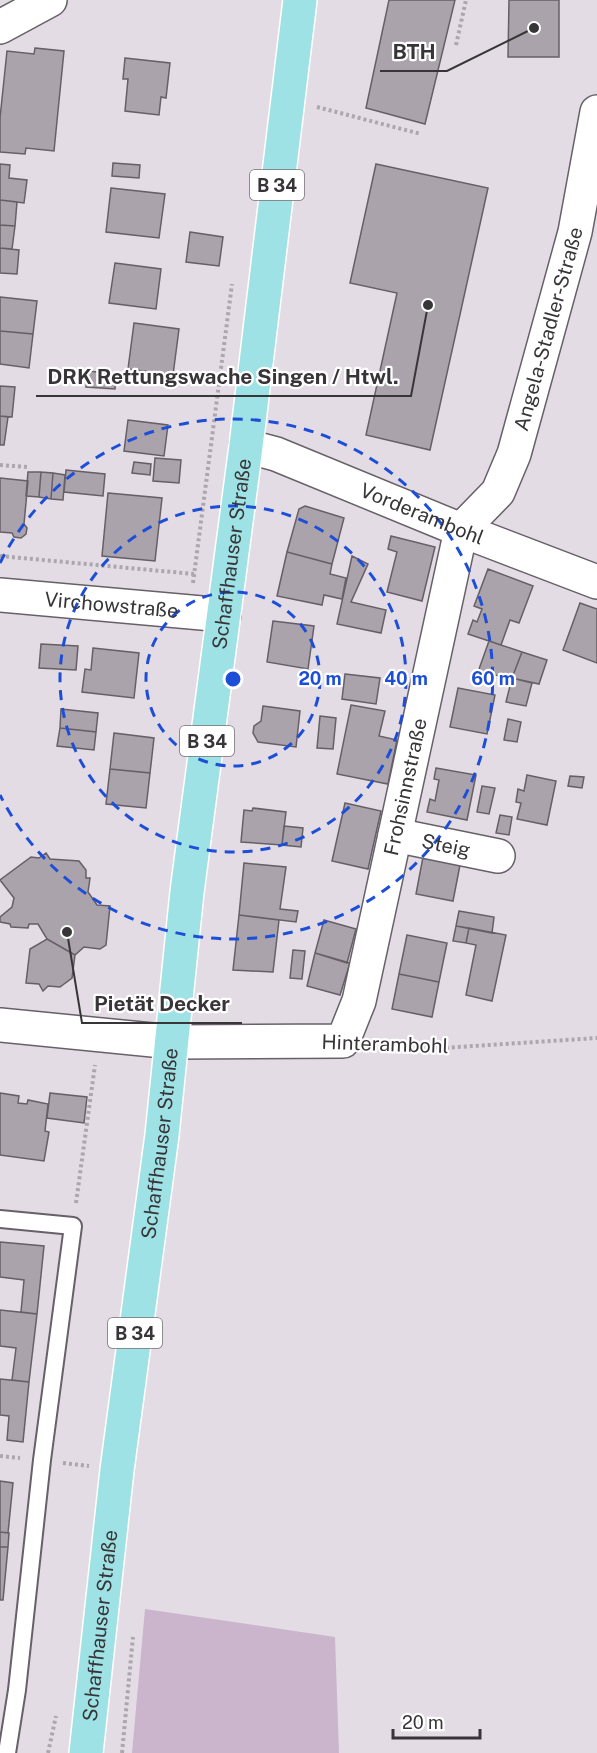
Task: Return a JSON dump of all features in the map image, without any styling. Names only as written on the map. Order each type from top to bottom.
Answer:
[{"type":"main road","name":"Schaffhauser Straße","points":[[86,1753],[117,1470],[173,1042],[187,892],[246,446],[300,0]]},
{"type":"street","points":[[0,27],[27,7]]},
{"type":"street","name":"Angela-Stadler-Straße","points":[[461,530],[498,492],[514,454],[575,232],[597,111]]},
{"type":"street","name":"Vorderambohl","points":[[246,446],[276,454],[461,530],[597,582]]},
{"type":"street","name":"Frohsinnstraße","points":[[343,1041],[358,1001],[461,530]]},
{"type":"street","name":"Virchowstraße","points":[[0,595],[224,615]]},
{"type":"street","name":"Steig","points":[[395,835],[498,856]]},
{"type":"street","name":"Hinterambohl","points":[[0,1024],[173,1042],[343,1041]]},
{"type":"lane","points":[[0,1219],[73,1226],[42,1460],[17,1690],[7,1753]]},
{"type":"path","points":[[456,45],[466,0]]},
{"type":"path","points":[[307,104],[420,134]]},
{"type":"path","points":[[0,465],[27,467]]},
{"type":"path","points":[[0,556],[194,574]]},
{"type":"path","points":[[73,1226],[99,1035]]},
{"type":"path","name":"Hinterambohl","points":[[343,1041],[443,1048],[597,1038]]},
{"type":"path","points":[[42,1460],[94,1467]]},
{"type":"shaded area","points":[[145,1609],[335,1637],[339,1753],[132,1753]]},
{"type":"building","points":[[389,0],[455,0],[425,124],[366,108]]},
{"type":"building","points":[[509,0],[559,0],[559,57],[508,57]]},
{"type":"building","points":[[35,48],[64,51],[54,151],[26,148],[25,154],[0,152],[0,118],[7,51],[34,54]]},
{"type":"building","points":[[125,58],[170,63],[166,98],[161,97],[159,115],[125,111],[128,79],[123,79]]},
{"type":"building","points":[[113,163],[140,165],[139,178],[112,176]]},
{"type":"building","points":[[0,164],[10,165],[9,178],[27,180],[24,203],[0,200]]},
{"type":"building","points":[[376,164],[488,188],[430,450],[366,435],[397,293],[350,283]]},
{"type":"building","points":[[111,188],[165,194],[159,238],[106,232]]},
{"type":"building","points":[[0,200],[17,202],[15,226],[0,225]]},
{"type":"building","points":[[0,225],[15,226],[12,249],[0,248]]},
{"type":"building","points":[[190,232],[223,237],[219,266],[186,262]]},
{"type":"building","points":[[0,248],[19,250],[17,274],[0,273]]},
{"type":"building","points":[[115,263],[161,269],[156,309],[109,303]]},
{"type":"building","points":[[0,297],[37,301],[33,334],[0,331]]},
{"type":"building","points":[[134,323],[179,329],[173,375],[128,369]]},
{"type":"building","points":[[0,331],[33,334],[29,368],[0,364]]},
{"type":"building","points":[[88,371],[116,374],[115,389],[86,387]]},
{"type":"building","points":[[0,386],[15,387],[12,417],[0,416]]},
{"type":"building","points":[[0,416],[8,417],[4,445],[0,445]]},
{"type":"building","points":[[128,420],[168,425],[164,456],[124,451]]},
{"type":"building","points":[[155,458],[181,460],[179,483],[153,481]]},
{"type":"building","points":[[134,462],[151,464],[150,475],[132,473]]},
{"type":"building","points":[[66,470],[105,474],[103,496],[64,492]]},
{"type":"building","points":[[28,472],[41,472],[39,497],[26,496]]},
{"type":"building","points":[[41,472],[53,473],[51,499],[39,497]]},
{"type":"building","points":[[53,473],[65,475],[63,500],[51,499]]},
{"type":"building","points":[[0,478],[28,481],[24,524],[27,528],[26,534],[21,538],[14,537],[12,533],[0,532]]},
{"type":"building","points":[[108,493],[162,498],[155,561],[102,556]]},
{"type":"building","points":[[305,506],[344,518],[332,564],[287,552],[299,509]]},
{"type":"building","points":[[391,536],[435,547],[422,601],[387,592],[397,552],[388,549]]},
{"type":"building","points":[[287,552],[332,564],[330,574],[346,578],[342,599],[324,595],[322,605],[277,596]]},
{"type":"building","points":[[352,556],[368,564],[351,602],[386,610],[381,633],[337,624]]},
{"type":"building","points":[[488,569],[533,586],[519,623],[510,620],[501,645],[468,634],[473,620],[477,622],[482,609],[474,606]]},
{"type":"building","points":[[580,603],[597,609],[597,663],[563,650]]},
{"type":"building","points":[[273,621],[314,626],[308,669],[267,662]]},
{"type":"building","points":[[489,641],[522,652],[512,678],[478,672]]},
{"type":"building","points":[[41,644],[78,646],[76,670],[39,668]]},
{"type":"building","points":[[93,648],[139,653],[134,698],[82,692],[85,669],[91,670]]},
{"type":"building","points":[[522,652],[547,660],[539,684],[512,678]]},
{"type":"building","points":[[345,674],[380,678],[376,704],[342,699]]},
{"type":"building","points":[[512,678],[532,683],[526,706],[506,702]]},
{"type":"building","points":[[458,688],[495,695],[487,734],[450,727]]},
{"type":"building","points":[[351,705],[385,711],[379,736],[397,740],[388,784],[337,774]]},
{"type":"building","points":[[263,706],[300,711],[296,747],[258,742],[253,733],[254,726],[261,721]]},
{"type":"building","points":[[61,709],[98,713],[96,732],[60,728]]},
{"type":"building","points":[[320,716],[336,718],[333,749],[317,748]]},
{"type":"building","points":[[508,719],[521,722],[517,742],[504,740]]},
{"type":"building","points":[[60,728],[96,732],[94,750],[57,746]]},
{"type":"building","points":[[114,733],[154,738],[150,773],[110,769]]},
{"type":"building","points":[[436,768],[476,775],[467,820],[427,812],[430,799],[435,801],[439,780],[434,779]]},
{"type":"building","points":[[110,769],[150,773],[146,808],[106,804]]},
{"type":"building","points":[[527,775],[556,781],[547,825],[517,819],[521,803],[516,802],[518,789],[524,791]]},
{"type":"building","points":[[570,776],[584,777],[582,788],[568,786]]},
{"type":"building","points":[[482,786],[495,788],[489,814],[477,812]]},
{"type":"building","points":[[345,803],[381,811],[368,869],[332,861]]},
{"type":"building","points":[[253,808],[286,812],[282,845],[241,842],[244,810],[252,811]]},
{"type":"building","points":[[500,815],[512,817],[509,835],[496,833]]},
{"type":"building","points":[[284,826],[303,828],[301,847],[282,845]]},
{"type":"building","points":[[46,853],[50,859],[79,861],[86,870],[86,878],[90,878],[88,892],[97,905],[110,906],[106,945],[100,949],[84,947],[75,955],[47,939],[38,924],[29,924],[28,928],[11,927],[10,924],[0,922],[0,917],[12,907],[14,898],[0,880],[31,857],[39,858]]},
{"type":"building","points":[[423,857],[460,865],[453,901],[416,894]]},
{"type":"building","points":[[244,863],[286,867],[280,909],[298,911],[296,922],[239,915]]},
{"type":"building","points":[[459,911],[494,917],[492,933],[456,926]]},
{"type":"building","points":[[239,915],[279,920],[273,972],[233,970]]},
{"type":"building","points":[[324,920],[356,929],[347,963],[315,953]]},
{"type":"building","points":[[456,926],[469,928],[466,943],[453,941]]},
{"type":"building","points":[[469,928],[506,935],[492,1001],[466,995],[476,945],[466,943]]},
{"type":"building","points":[[407,935],[447,943],[439,982],[399,974]]},
{"type":"building","points":[[47,939],[75,955],[72,978],[60,987],[48,986],[43,991],[39,984],[26,983],[30,949]]},
{"type":"building","points":[[293,950],[305,951],[302,979],[290,978]]},
{"type":"building","points":[[315,953],[350,963],[340,995],[307,986]]},
{"type":"building","points":[[399,974],[439,982],[432,1017],[392,1009]]},
{"type":"building","points":[[0,1093],[19,1096],[18,1103],[27,1104],[28,1100],[48,1104],[45,1131],[49,1132],[44,1161],[0,1155]]},
{"type":"building","points":[[50,1093],[87,1097],[84,1123],[47,1118]]},
{"type":"building","points":[[0,1242],[44,1246],[37,1314],[21,1312],[24,1280],[0,1277]]},
{"type":"building","points":[[0,1310],[37,1314],[29,1382],[12,1380],[16,1348],[0,1346]]},
{"type":"building","points":[[0,1379],[29,1382],[23,1442],[7,1440],[9,1416],[0,1415]]},
{"type":"building","points":[[0,1481],[13,1483],[8,1533],[0,1532]]},
{"type":"building","points":[[0,1532],[9,1533],[8,1547],[0,1547]]},
{"type":"building","points":[[0,1547],[8,1547],[3,1600],[0,1600]]},
{"type":"place","name":"BTH","points":[[534,28]]},
{"type":"place","name":"DRK Rettungswache Singen / Htwl.","points":[[428,305]]},
{"type":"place","name":"Pietät Decker","points":[[67,932]]}]
